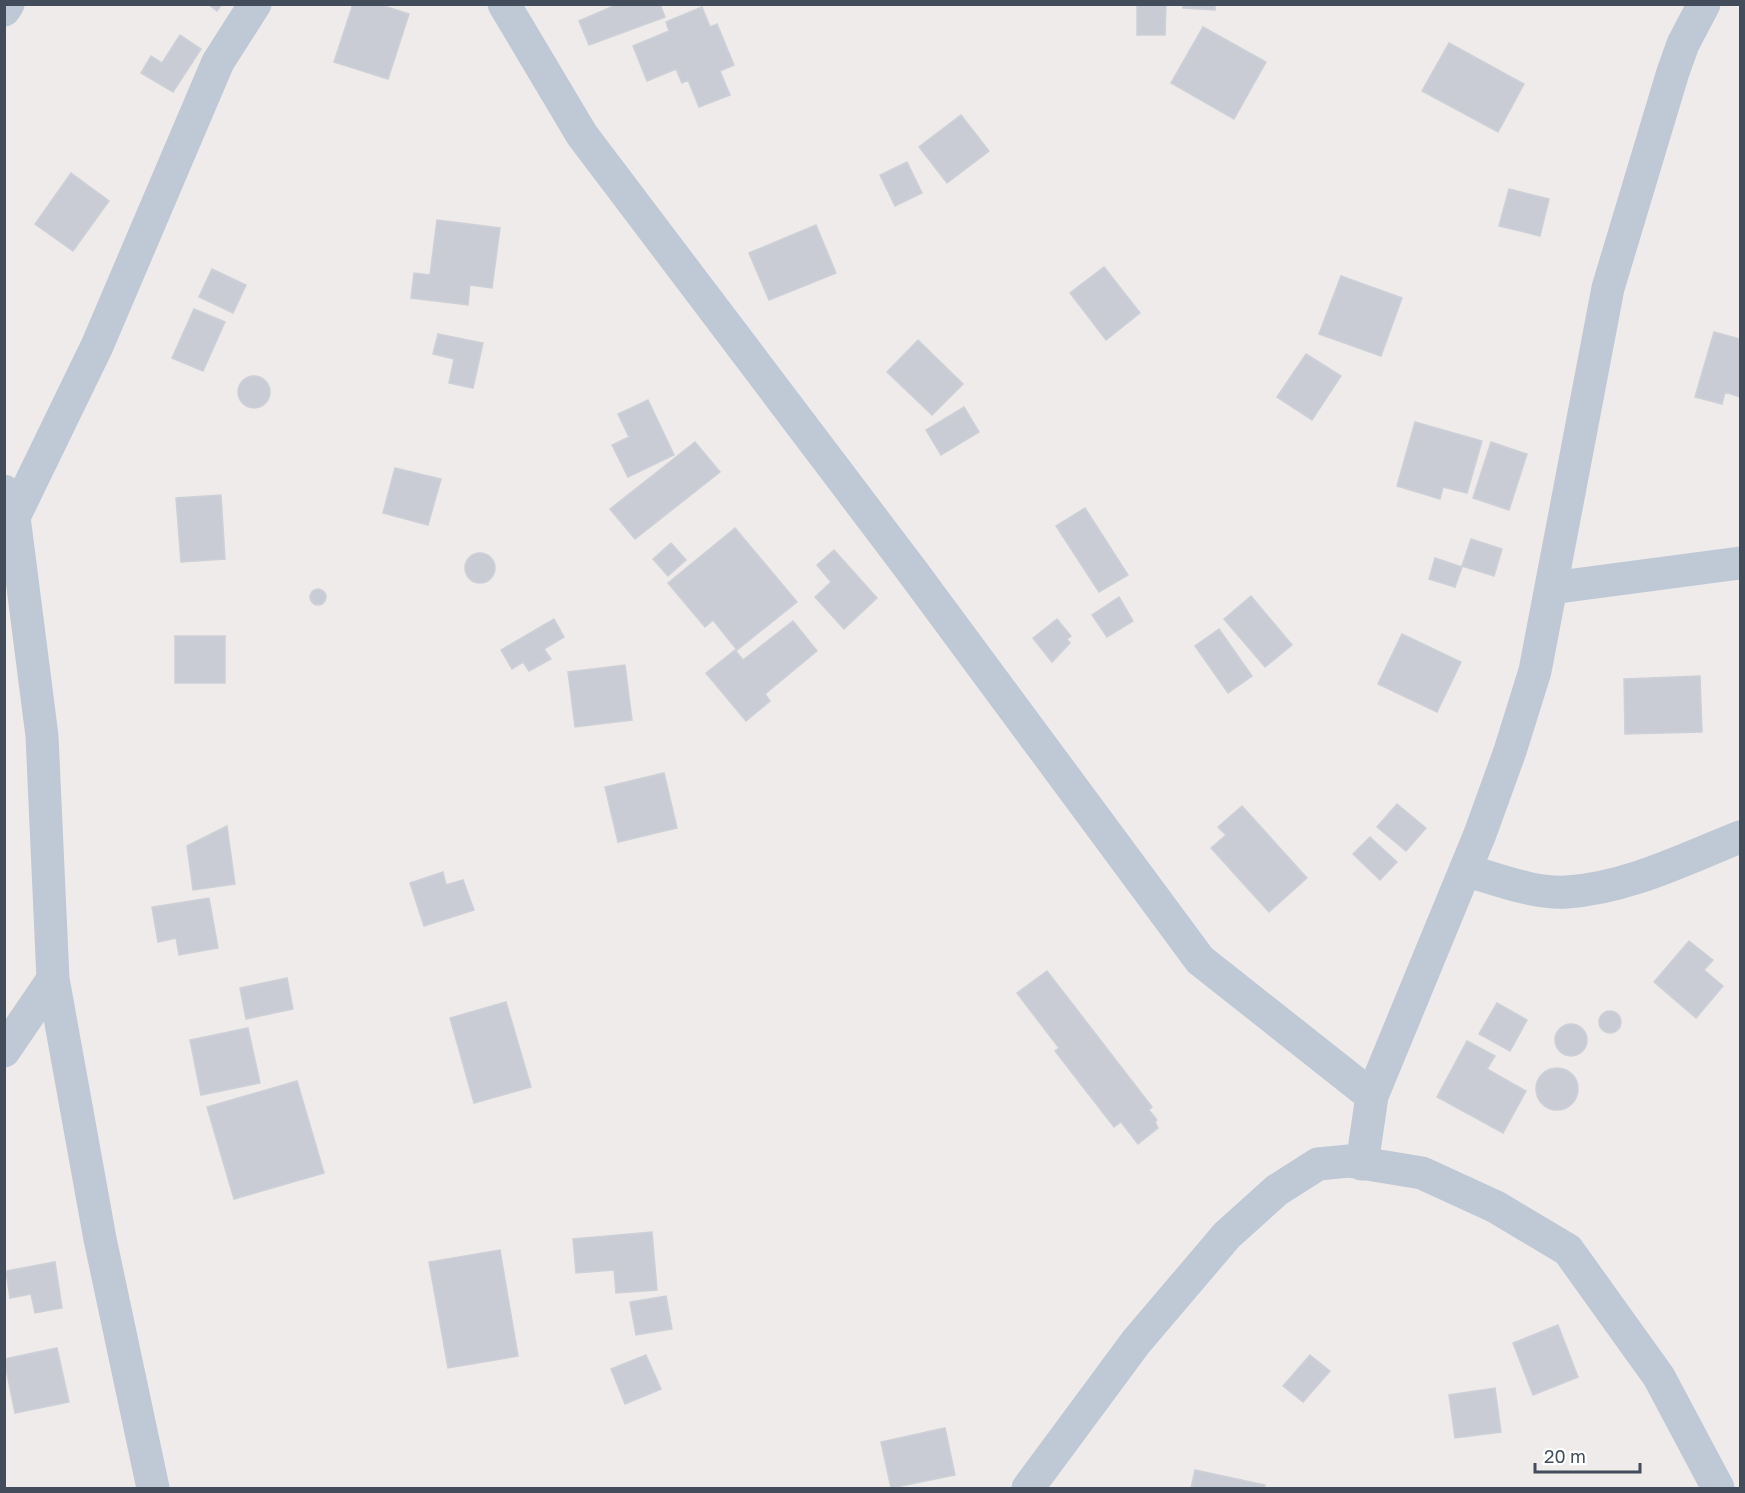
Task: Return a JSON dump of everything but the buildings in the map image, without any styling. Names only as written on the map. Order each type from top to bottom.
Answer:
[{"type":"street","points":[[4,10],[8,4]]},
{"type":"street","points":[[153,1488],[100,1239],[52,979],[42,736],[8,510],[97,346],[218,62],[255,4]]},
{"type":"street","points":[[504,4],[582,135],[905,562],[1200,960],[1372,1095]]},
{"type":"street","points":[[1362,1164],[1372,1095],[1465,870],[1510,751],[1535,671],[1608,288],[1626,221],[1676,63],[1683,44],[1704,4]]},
{"type":"street","points":[[1551,588],[1740,563]]},
{"type":"street","points":[[1465,870],[1522,887],[1566,892],[1628,882],[1740,837]]},
{"type":"street","points":[[4,1051],[52,979]]},
{"type":"street","points":[[1028,1488],[1136,1342],[1227,1236],[1277,1190],[1318,1164],[1349,1161],[1422,1173],[1496,1207],[1568,1250],[1659,1377],[1719,1488]]}]
